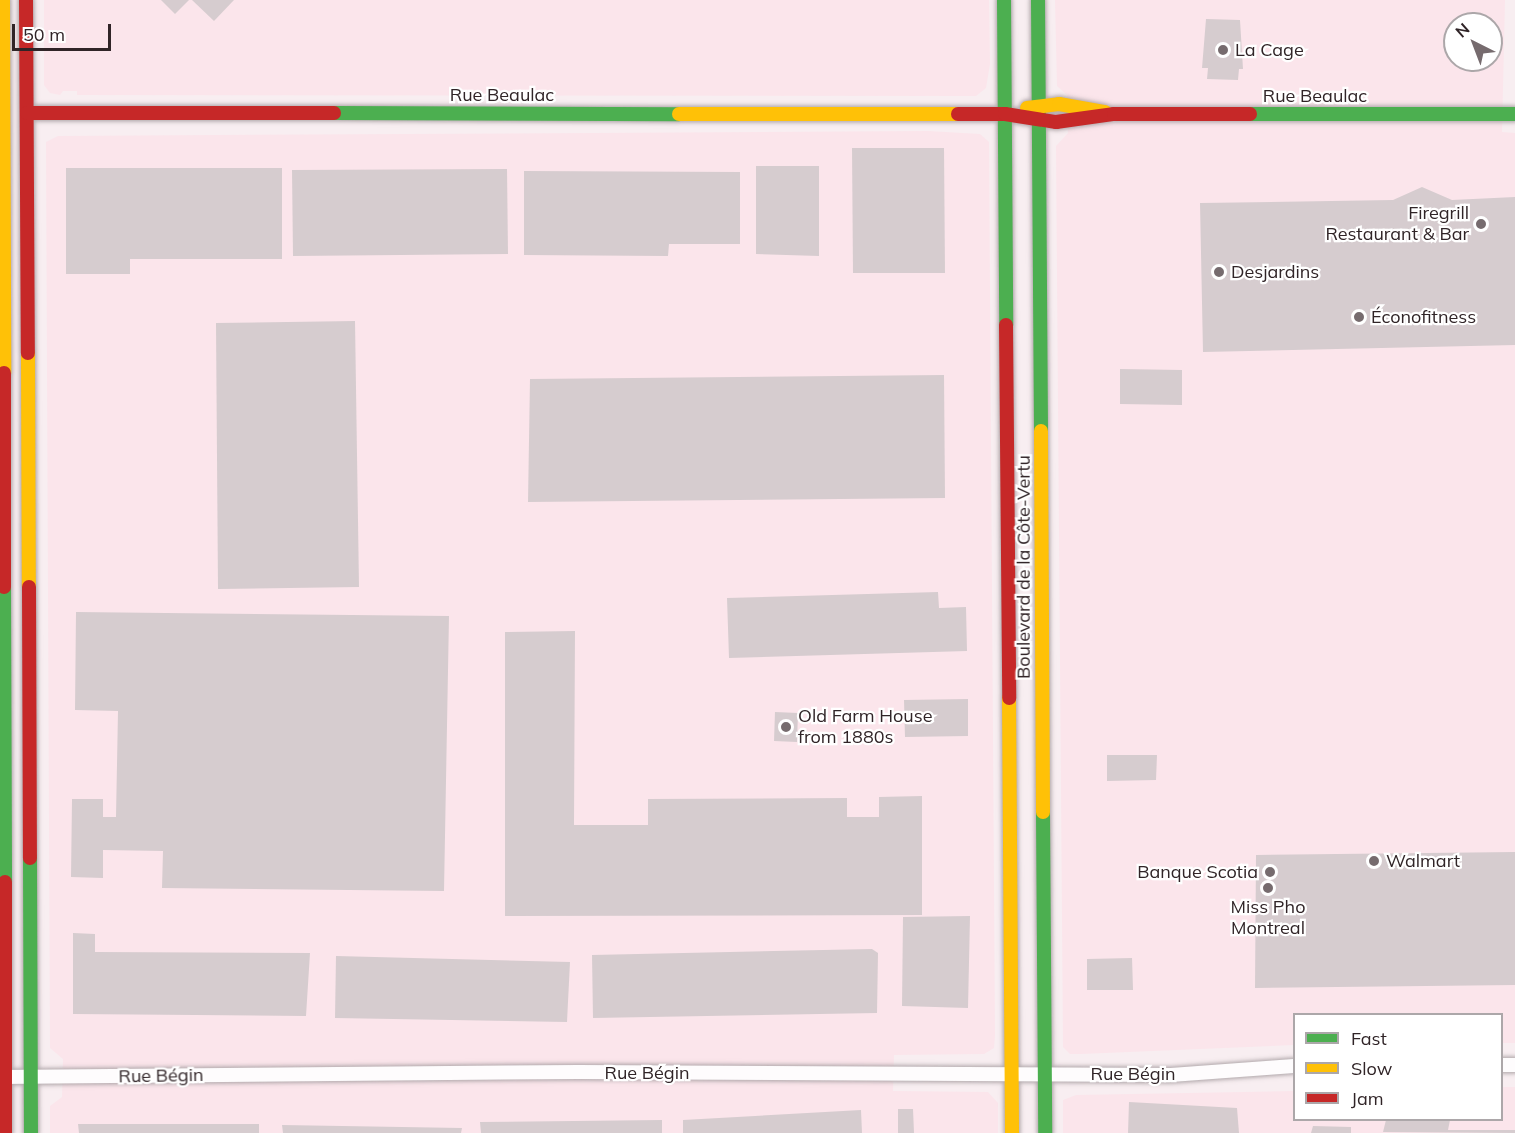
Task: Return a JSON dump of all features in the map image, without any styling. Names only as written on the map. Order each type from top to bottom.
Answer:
[{"type":"street","points":[[3,0],[1,112],[4,722],[2,1077],[5,1133]]},
{"type":"street","points":[[26,0],[31,1133]]},
{"type":"street","name":"Boulevard de la Côte-Vertu","points":[[1004,0],[1012,1133]]},
{"type":"street","name":"Boulevard de la Côte-Vertu","points":[[1038,0],[1045,1133]]},
{"type":"street","name":"Rue Beaulac","points":[[1005,114],[1038,105],[1059,104],[1114,114]]},
{"type":"street","name":"Rue Beaulac","points":[[1,112],[1005,114],[1039,122],[1114,114],[1515,114]]},
{"type":"street","points":[[4,722],[29,722]]},
{"type":"street","points":[[4,897],[30,897]]},
{"type":"street","name":"Rue Bégin","points":[[2,1077],[578,1072],[1171,1075],[1293,1066]]},
{"type":"shaded area","points":[[44,0],[989,0],[990,64],[986,88],[976,96],[77,95],[77,91],[63,91],[60,95],[50,93],[44,85]]},
{"type":"shaded area","points":[[1055,0],[1505,0],[1502,132],[1515,133],[1515,1043],[1503,1043],[1503,1013],[1293,1013],[1293,1045],[1081,1054],[1070,1054],[1063,1047],[1056,146],[1068,133],[1067,95],[1057,86]]},
{"type":"shaded area","points":[[928,131],[980,134],[989,142],[995,1036],[994,1048],[984,1054],[894,1055],[893,1091],[988,1092],[998,1103],[998,1133],[50,1133],[50,1106],[62,1097],[63,1059],[50,1048],[46,142],[58,136]]},
{"type":"shaded area","points":[[1503,1087],[1515,1087],[1515,1133],[1063,1133],[1063,1100],[1076,1095],[1293,1091],[1293,1121],[1503,1121]]},
{"type":"building","points":[[161,0],[189,0],[175,14]]},
{"type":"building","points":[[192,0],[234,0],[214,21]]},
{"type":"building","name":"La Cage","points":[[1206,19],[1240,20],[1243,69],[1239,69],[1238,80],[1207,79],[1208,68],[1202,68]]},
{"type":"building","points":[[852,148],[944,148],[945,273],[853,273]]},
{"type":"building","points":[[756,166],[819,166],[819,256],[756,254]]},
{"type":"building","points":[[66,168],[282,168],[282,259],[130,259],[130,274],[66,274]]},
{"type":"building","points":[[507,169],[508,254],[293,256],[292,170]]},
{"type":"building","points":[[524,171],[740,172],[740,244],[669,244],[668,256],[524,255]]},
{"type":"building","points":[[1422,187],[1452,200],[1515,197],[1515,345],[1203,352],[1200,203],[1393,200]]},
{"type":"building","points":[[355,321],[359,587],[218,589],[216,323]]},
{"type":"building","points":[[1120,369],[1182,370],[1182,405],[1120,404]]},
{"type":"building","points":[[944,375],[945,498],[528,502],[530,379]]},
{"type":"building","points":[[938,592],[939,608],[966,607],[967,651],[729,658],[727,598]]},
{"type":"building","points":[[76,612],[449,616],[444,891],[162,888],[163,851],[103,850],[103,878],[71,877],[72,799],[103,799],[103,817],[116,817],[118,711],[75,710]]},
{"type":"building","points":[[575,631],[574,825],[648,825],[648,799],[847,798],[847,817],[879,817],[879,797],[922,796],[922,915],[505,916],[505,632]]},
{"type":"building","points":[[968,699],[968,736],[905,737],[904,700]]},
{"type":"building","name":"Old Farm House from 1880s","points":[[775,712],[798,713],[797,742],[774,741]]},
{"type":"building","points":[[1107,755],[1157,755],[1156,780],[1107,781]]},
{"type":"building","points":[[1515,852],[1515,985],[1255,988],[1256,855]]},
{"type":"building","points":[[970,916],[968,1008],[902,1006],[903,917]]},
{"type":"building","points":[[73,933],[95,934],[95,952],[310,953],[306,1016],[73,1014]]},
{"type":"building","points":[[872,949],[878,953],[877,1013],[593,1018],[592,955]]},
{"type":"building","points":[[336,956],[570,962],[567,1022],[335,1018]]},
{"type":"building","points":[[1132,958],[1133,990],[1087,990],[1087,959]]},
{"type":"building","points":[[1129,1102],[1237,1108],[1239,1133],[1128,1133]]},
{"type":"building","points":[[898,1109],[913,1109],[914,1133],[898,1133]]},
{"type":"building","points":[[861,1110],[862,1133],[683,1133],[683,1120]]},
{"type":"building","points":[[662,1120],[662,1133],[481,1133],[480,1122]]},
{"type":"building","points":[[1386,1121],[1450,1121],[1448,1130],[1515,1130],[1515,1133],[1383,1132]]},
{"type":"building","points":[[78,1124],[259,1124],[259,1133],[79,1133]]},
{"type":"building","points":[[282,1125],[462,1128],[461,1133],[283,1133]]},
{"type":"building","points":[[1313,1126],[1351,1127],[1351,1133],[1311,1133]]},
{"type":"traffic: fast","points":[[1004,0],[1006,325]]},
{"type":"traffic: fast","points":[[1038,0],[1041,431]]},
{"type":"traffic: fast","points":[[334,113],[679,114]]},
{"type":"traffic: fast","points":[[1250,114],[1515,114]]},
{"type":"traffic: fast","points":[[4,587],[5,882]]},
{"type":"traffic: fast","points":[[1043,812],[1045,1133]]},
{"type":"traffic: fast","points":[[30,858],[31,1133]]},
{"type":"traffic: slow","points":[[3,0],[4,373]]},
{"type":"traffic: slow","points":[[1027,108],[1059,104],[1105,112]]},
{"type":"traffic: slow","points":[[679,114],[958,114]]},
{"type":"traffic: slow","points":[[28,353],[29,587]]},
{"type":"traffic: slow","points":[[1041,431],[1043,812]]},
{"type":"traffic: slow","points":[[1009,698],[1012,1133]]},
{"type":"traffic: jam","points":[[26,0],[28,353]]},
{"type":"traffic: jam","points":[[27,113],[334,113]]},
{"type":"traffic: jam","points":[[958,114],[1005,114],[1056,122],[1114,114],[1250,114]]},
{"type":"traffic: jam","points":[[1006,325],[1009,698]]},
{"type":"traffic: jam","points":[[4,373],[4,587]]},
{"type":"traffic: jam","points":[[29,587],[30,858]]},
{"type":"traffic: jam","points":[[5,882],[5,1133]]},
{"type":"place","name":"La Cage","points":[[1223,50]]},
{"type":"place","name":"Firegrill Restaurant & Bar","points":[[1481,224]]},
{"type":"place","name":"Desjardins","points":[[1219,272]]},
{"type":"place","name":"Éconofitness","points":[[1359,317]]},
{"type":"place","name":"Old Farm House from 1880s","points":[[786,727]]},
{"type":"place","name":"Walmart","points":[[1374,861]]},
{"type":"place","name":"Banque Scotia","points":[[1270,872]]},
{"type":"place","name":"Miss Pho Montreal","points":[[1268,888]]}]
